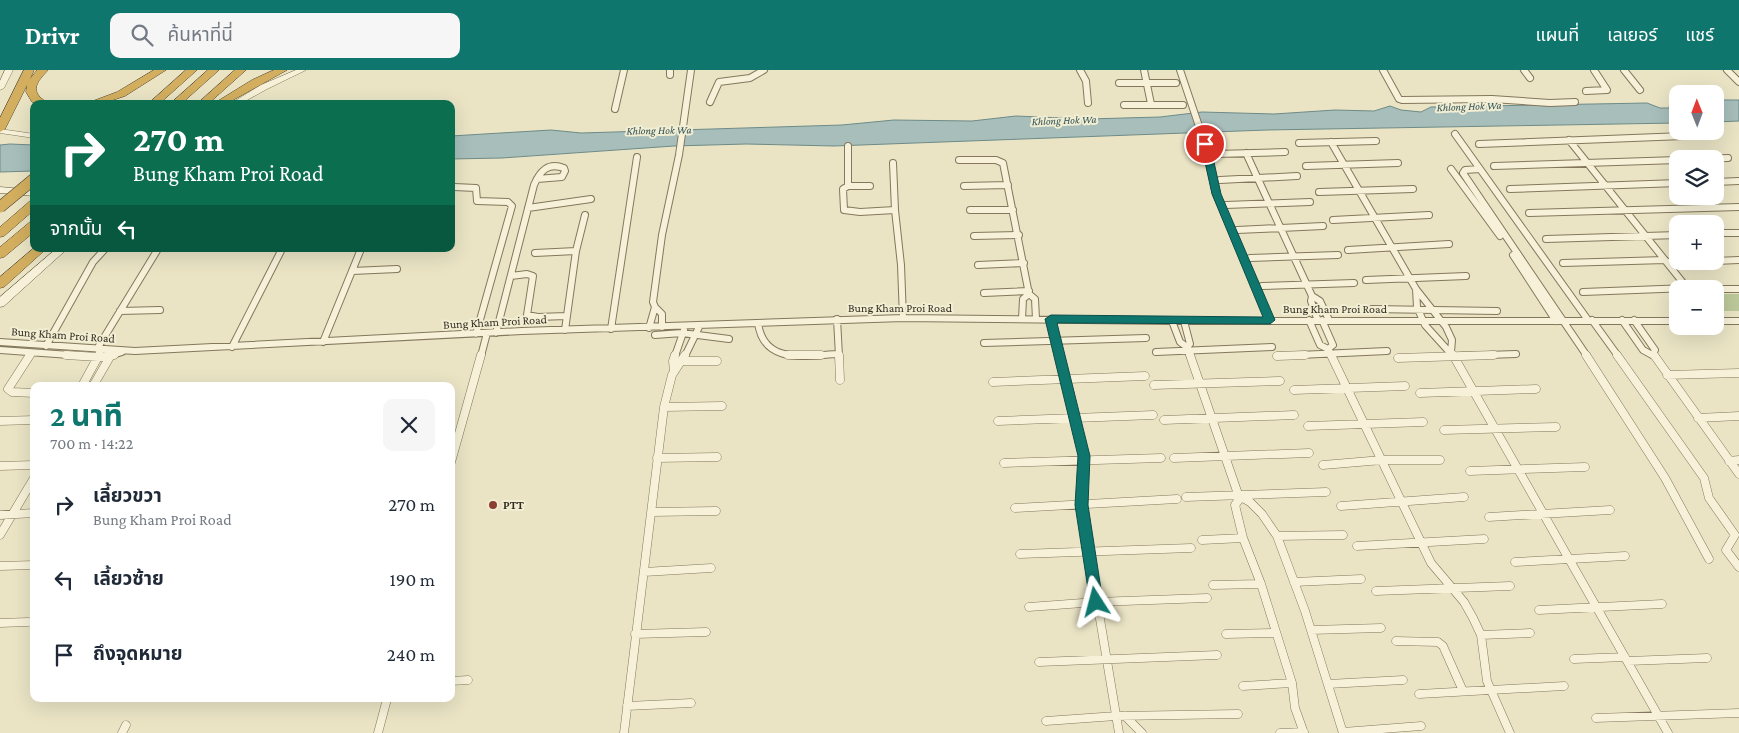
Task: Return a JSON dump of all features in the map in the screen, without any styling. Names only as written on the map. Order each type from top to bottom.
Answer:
[{"type":"highway","points":[[0,130],[22,70]]},
{"type":"highway","points":[[14,96],[29,70]]},
{"type":"highway","points":[[36,100],[31,88],[32,82],[43,70]]},
{"type":"highway","points":[[102,100],[121,94],[163,70]]},
{"type":"highway","points":[[129,100],[163,70]]},
{"type":"highway","points":[[157,100],[192,70]]},
{"type":"highway","points":[[180,100],[214,70]]},
{"type":"highway","points":[[207,100],[241,70]]},
{"type":"highway","points":[[225,100],[282,70]]},
{"type":"highway","points":[[0,207],[30,182]]},
{"type":"highway","points":[[0,232],[30,207]]},
{"type":"highway","points":[[2,252],[30,228]]},
{"type":"highway","points":[[0,284],[36,252]]},
{"type":"main road","points":[[0,190],[30,193]]},
{"type":"main road","points":[[0,303],[59,252]]},
{"type":"street","points":[[0,88],[8,70]]},
{"type":"street","points":[[241,100],[264,87],[302,70]]},
{"type":"street","points":[[615,109],[624,70]]},
{"type":"street","points":[[649,328],[655,307],[662,234],[679,152],[691,70]]},
{"type":"street","points":[[710,102],[719,82],[750,78],[764,70]]},
{"type":"street","points":[[1080,70],[1086,81],[1088,102]]},
{"type":"street","points":[[1144,70],[1151,104]]},
{"type":"street","points":[[1180,70],[1205,144],[1216,194],[1270,320]]},
{"type":"street","points":[[1382,70],[1399,99],[1402,100],[1492,99],[1550,103],[1575,102]]},
{"type":"street","points":[[1524,70],[1530,78]]},
{"type":"street","points":[[1586,91],[1607,90],[1594,70]]},
{"type":"street","points":[[1624,70],[1640,90]]},
{"type":"street","points":[[1727,70],[1739,82]]},
{"type":"street","points":[[1119,83],[1176,83]]},
{"type":"street","points":[[1124,105],[1183,105]]},
{"type":"street","points":[[0,130],[30,135]]},
{"type":"street","points":[[1455,134],[1704,478],[1709,498],[1735,535],[1726,550],[1739,567]]},
{"type":"street","points":[[1479,144],[1669,136]]},
{"type":"street","points":[[1569,140],[1681,280]]},
{"type":"street","points":[[1298,143],[1376,141]]},
{"type":"street","points":[[1332,142],[1416,289],[1442,320],[1453,342],[1452,354]]},
{"type":"street","points":[[848,146],[848,186]]},
{"type":"street","points":[[1216,154],[1285,152]]},
{"type":"street","points":[[1246,153],[1307,284],[1312,296],[1311,301],[1323,320],[1333,345],[1330,352]]},
{"type":"street","points":[[611,329],[637,157]]},
{"type":"street","points":[[1724,158],[1728,158]]},
{"type":"street","points":[[959,160],[1000,160],[1003,163],[1029,293],[1035,299],[1036,319]]},
{"type":"street","points":[[1494,166],[1669,160]]},
{"type":"street","points":[[894,163],[895,210],[901,265],[903,318]]},
{"type":"street","points":[[1306,166],[1398,163]]},
{"type":"street","points":[[1450,169],[1560,320]]},
{"type":"street","points":[[1480,169],[1465,170],[1463,173],[1665,478],[1709,559]]},
{"type":"street","points":[[1220,180],[1297,176]]},
{"type":"street","points":[[496,333],[536,179]]},
{"type":"street","points":[[1724,182],[1739,181]]},
{"type":"street","points":[[1510,189],[1669,183]]},
{"type":"street","points":[[964,186],[1008,185]]},
{"type":"street","points":[[870,186],[848,186],[843,188],[844,210],[860,212],[895,210]]},
{"type":"street","points":[[455,187],[476,188],[477,201],[510,203],[512,206],[476,334]]},
{"type":"street","points":[[1319,192],[1413,189]]},
{"type":"street","points":[[528,208],[592,199]]},
{"type":"street","points":[[1226,205],[1310,202]]},
{"type":"street","points":[[1530,213],[1739,207]]},
{"type":"street","points":[[970,210],[1012,210]]},
{"type":"street","points":[[565,330],[576,252],[585,215]]},
{"type":"street","points":[[1332,220],[1429,215]]},
{"type":"street","points":[[1237,230],[1324,226]]},
{"type":"street","points":[[1724,234],[1739,233]]},
{"type":"street","points":[[974,236],[1018,235]]},
{"type":"street","points":[[1546,239],[1669,235]]},
{"type":"street","points":[[1348,250],[1449,244]]},
{"type":"street","points":[[46,346],[93,262],[102,252]]},
{"type":"street","points":[[84,382],[120,311],[156,252]]},
{"type":"street","points":[[232,347],[280,252]]},
{"type":"street","points":[[323,342],[359,252]]},
{"type":"street","points":[[535,253],[576,252]]},
{"type":"street","points":[[1250,258],[1338,255]]},
{"type":"street","points":[[1724,261],[1739,260]]},
{"type":"street","points":[[1562,263],[1666,261]]},
{"type":"street","points":[[978,265],[1024,263]]},
{"type":"street","points":[[352,271],[397,268]]},
{"type":"street","points":[[511,276],[528,274],[532,276],[527,314],[538,317],[566,316]]},
{"type":"street","points":[[1366,280],[1466,276]]},
{"type":"street","points":[[1262,286],[1354,283]]},
{"type":"street","points":[[1416,289],[1414,298],[1424,321],[1438,343],[1452,354],[1668,733]]},
{"type":"street","points":[[1583,292],[1669,289]]},
{"type":"street","points":[[1724,289],[1739,289]]},
{"type":"street","points":[[984,293],[1029,293]]},
{"type":"street","points":[[1022,319],[1023,299],[1029,293]]},
{"type":"street","points":[[655,307],[662,314],[662,327]]},
{"type":"street","points":[[1372,309],[1497,311]]},
{"type":"street","points":[[120,311],[160,310]]},
{"type":"street","name":"Bung Kham Proi Road","points":[[0,342],[112,353],[487,333],[903,318],[1172,321],[1669,321]]},
{"type":"street","points":[[837,319],[840,380]]},
{"type":"street","points":[[1051,319],[1084,460],[1081,505],[1096,602],[1121,716],[1119,733]]},
{"type":"street","points":[[1310,320],[1320,345],[1330,352],[1402,501],[1420,543],[1434,567],[1464,602],[1481,635],[1486,674],[1510,733]]},
{"type":"street","points":[[1622,320],[1643,350],[1653,354],[1739,474]]},
{"type":"street","points":[[1634,320],[1655,350],[1653,354]]},
{"type":"street","points":[[1724,320],[1739,321]]},
{"type":"street","points":[[1172,321],[1180,342],[1188,349],[1239,496],[1236,505],[1243,538],[1261,584],[1292,683],[1295,708],[1304,733],[1280,733]]},
{"type":"street","points":[[1184,321],[1190,344],[1188,349]]},
{"type":"street","points":[[758,323],[760,334],[772,351],[785,354],[839,354]]},
{"type":"street","points":[[655,335],[682,333],[726,339],[729,324]]},
{"type":"street","points":[[624,733],[664,407],[674,371],[683,360],[700,325]]},
{"type":"street","points":[[674,371],[672,361],[686,326]]},
{"type":"street","points":[[455,448],[487,333]]},
{"type":"street","points":[[984,343],[1146,338]]},
{"type":"street","points":[[1156,352],[1188,349],[1272,347]]},
{"type":"street","name":"Bung Kham Proi Road","points":[[1,351],[31,353],[100,351]]},
{"type":"street","points":[[1277,356],[1330,352],[1387,352]]},
{"type":"street","points":[[30,393],[12,392],[8,389],[31,353]]},
{"type":"street","points":[[95,382],[112,353]]},
{"type":"street","points":[[1398,358],[1452,354],[1516,354]]},
{"type":"street","points":[[672,361],[718,362]]},
{"type":"street","points":[[1667,375],[1739,373]]},
{"type":"street","points":[[993,382],[1145,376]]},
{"type":"street","points":[[1154,384],[1280,381]]},
{"type":"street","points":[[1294,390],[1405,386]]},
{"type":"street","points":[[1420,393],[1536,389]]},
{"type":"street","points":[[664,407],[722,406]]},
{"type":"street","points":[[998,421],[1153,415]]},
{"type":"street","points":[[1164,420],[1294,415]]},
{"type":"street","points":[[1698,418],[1739,416]]},
{"type":"street","points":[[0,421],[30,420]]},
{"type":"street","points":[[1308,426],[1422,422]]},
{"type":"street","points":[[1444,430],[1556,427]]},
{"type":"street","points":[[1174,458],[1309,453]]},
{"type":"street","points":[[657,458],[716,457]]},
{"type":"street","points":[[1004,463],[1161,458]]},
{"type":"street","points":[[1324,465],[1382,460],[1440,460]]},
{"type":"street","points":[[1729,461],[1739,460]]},
{"type":"street","points":[[0,466],[30,465]]},
{"type":"street","points":[[1470,471],[1585,467]]},
{"type":"street","points":[[0,535],[30,485]]},
{"type":"street","points":[[1015,508],[1326,492]]},
{"type":"street","points":[[1239,496],[1250,502],[1262,514],[1277,536],[1311,630],[1343,732],[1421,726]]},
{"type":"street","points":[[1341,506],[1464,498]]},
{"type":"street","points":[[1489,517],[1610,510]]},
{"type":"street","points":[[652,512],[716,511]]},
{"type":"street","points":[[0,514],[30,513]]},
{"type":"street","points":[[1277,536],[1343,535]]},
{"type":"street","points":[[1202,540],[1243,538]]},
{"type":"street","points":[[1357,546],[1484,539]]},
{"type":"street","points":[[1020,554],[1191,548]]},
{"type":"street","points":[[1515,562],[1625,556]]},
{"type":"street","points":[[0,566],[30,565]]},
{"type":"street","points":[[644,572],[711,568]]},
{"type":"street","points":[[1294,582],[1361,579]]},
{"type":"street","points":[[1213,585],[1261,584]]},
{"type":"street","points":[[1376,591],[1510,586]]},
{"type":"street","points":[[1029,607],[1096,602],[1207,598]]},
{"type":"street","points":[[1539,610],[1662,604]]},
{"type":"street","points":[[0,623],[28,622]]},
{"type":"street","points":[[1311,630],[1381,628]]},
{"type":"street","points":[[635,634],[706,632]]},
{"type":"street","points":[[1226,634],[1276,633]]},
{"type":"street","points":[[1481,635],[1530,633]]},
{"type":"street","points":[[1396,641],[1438,642],[1443,646],[1463,691]]},
{"type":"street","points":[[1039,662],[1217,654]]},
{"type":"street","points":[[1574,659],[1707,658]]},
{"type":"street","points":[[455,682],[468,680]]},
{"type":"street","points":[[1328,684],[1403,680]]},
{"type":"street","points":[[1243,686],[1292,683]]},
{"type":"street","points":[[1419,694],[1564,686]]},
{"type":"street","points":[[378,733],[386,702]]},
{"type":"street","points":[[627,706],[691,704]]},
{"type":"street","points":[[1596,718],[1739,713]]},
{"type":"street","points":[[1046,721],[1121,716],[1238,714]]},
{"type":"street","points":[[1121,716],[1142,733]]},
{"type":"green space","points":[[1724,294],[1739,294],[1739,311],[1724,311]]},
{"type":"water","points":[[1724,100],[1739,100],[1739,121],[1724,122]]},
{"type":"water","name":"Khlong Hok Wa","points":[[1647,103],[1660,108],[1669,108],[1669,123],[1267,130],[834,146],[746,144],[674,146],[502,158],[455,159],[455,136],[551,130],[581,133],[842,125],[894,120],[972,121],[1016,116],[1088,119],[1160,117],[1202,112],[1274,114],[1335,110],[1374,111],[1390,106],[1401,110],[1421,112],[1431,107]]},
{"type":"water","points":[[0,145],[30,145],[30,171],[0,172]]},
{"type":"place","name":"PTT","points":[[493,505]]},
{"type":"route","points":[[1096,602],[1081,505],[1084,456],[1064,380],[1051,319],[1270,320],[1216,194],[1205,144]]}]
